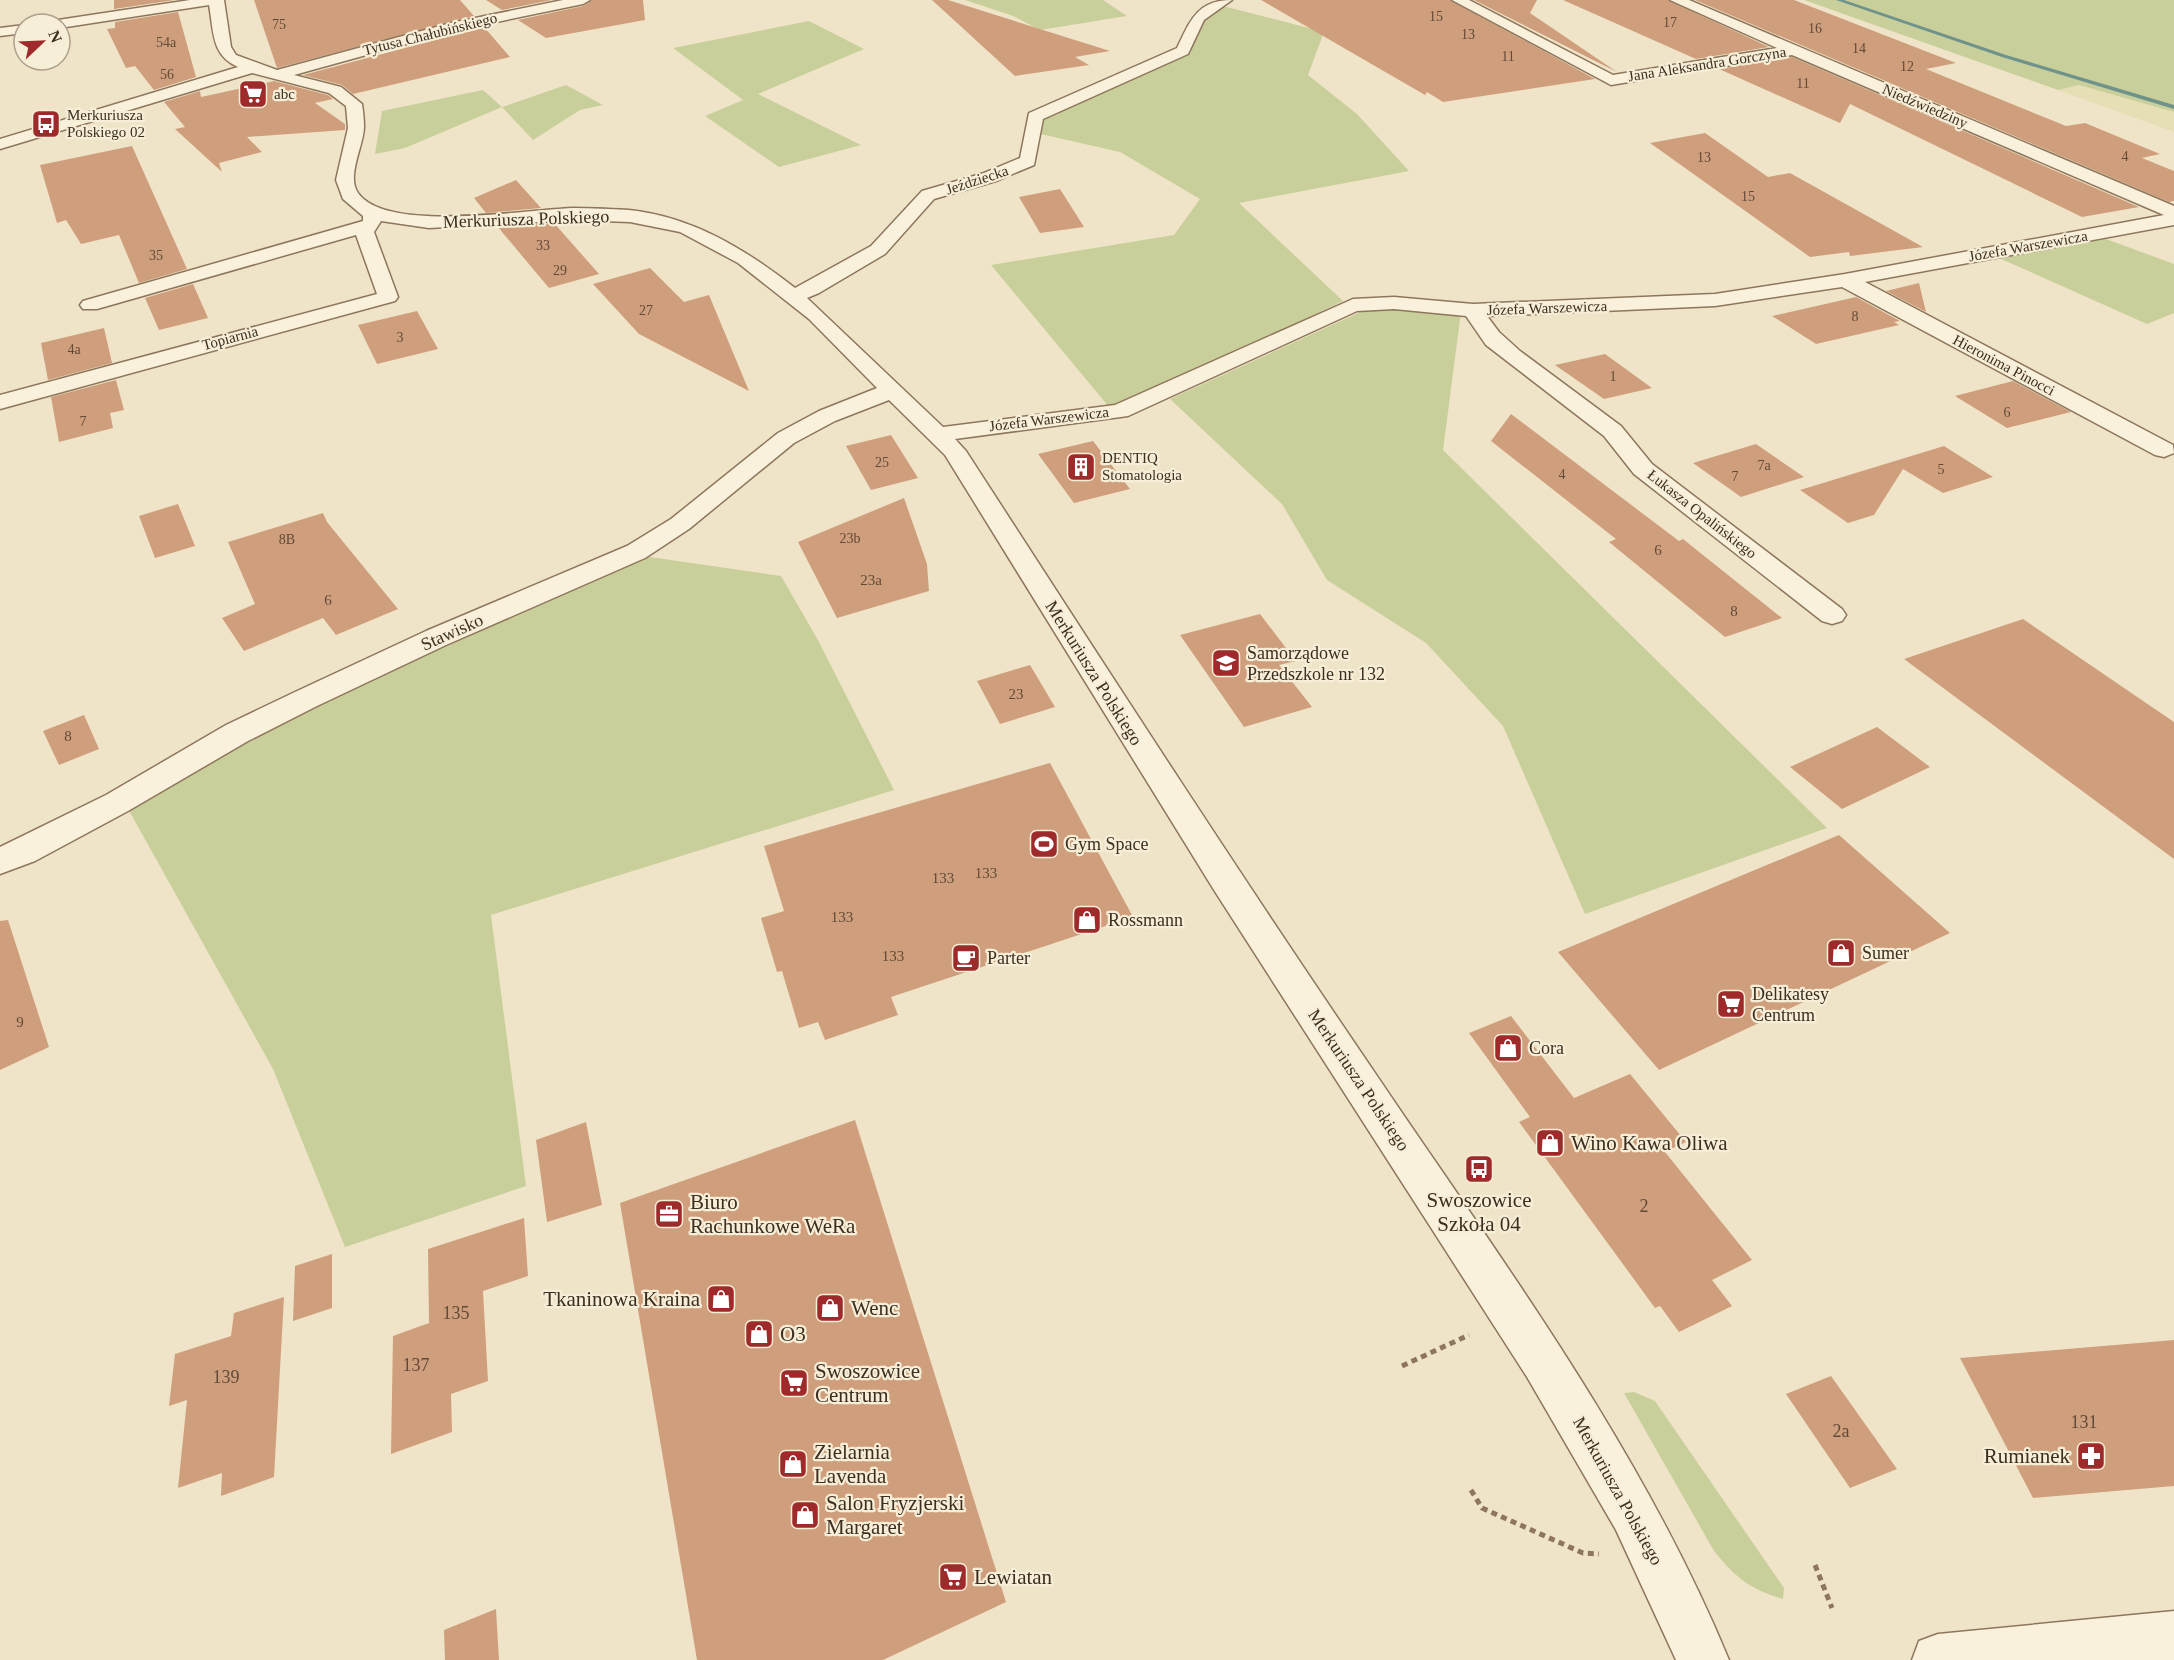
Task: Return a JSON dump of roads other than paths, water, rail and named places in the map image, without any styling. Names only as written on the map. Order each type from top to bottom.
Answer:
[{"type":"street","points":[[72,22],[216,0],[227,55],[252,68],[335,90],[354,104],[356,128],[345,180],[349,195],[370,220],[90,305]]},
{"type":"street","name":"Tytusa Chałubińskiego","points":[[277,74],[451,27],[583,0]]},
{"type":"street","name":"Jeździecka","points":[[792,296],[812,289],[878,250],[928,195],[990,177],[1028,161],[1035,116],[1183,51],[1198,18],[1225,0]]},
{"type":"street","name":"Jana Aleksandra Gorczyna","points":[[1460,0],[1611,80],[1794,50]]},
{"type":"street","name":"Niedźwiedziny","points":[[1677,0],[2174,213]]},
{"type":"street","points":[[0,144],[252,68]]},
{"type":"street","name":"Merkuriusza Polskiego","points":[[370,220],[429,222],[503,220],[574,214],[630,216],[686,228],[745,259],[816,315],[954,451],[1268,946],[1543,1362],[1633,1513],[1703,1660]]},
{"type":"street","name":"Józefa Warszewicza","points":[[938,435],[962,430],[1120,411],[1353,305],[1395,303],[1473,310],[1714,300],[1845,280],[2174,219]]},
{"type":"street","name":"Topiarnia","points":[[0,402],[388,297],[364,232],[370,220]]},
{"type":"street","name":"Hieronima Pinocci","points":[[1845,280],[2164,450]]},
{"type":"street","name":"Łukasza Opalińskiego","points":[[1473,310],[1493,339],[1597,418],[1632,449],[1643,469],[1832,615]]},
{"type":"street","name":"Stawisko","points":[[0,861],[24,852],[107,808],[237,733],[306,699],[436,638],[636,552],[680,524],[786,438],[827,416],[893,390]]},
{"type":"street","points":[[1938,1660],[2174,1637]]},
{"type":"waterway","points":[[1839,0],[2004,56],[2174,107]]},
{"type":"place","name":"abc","points":[[253,94]]},
{"type":"place","name":"Merkuriusza Polskiego 02","points":[[46,124]]},
{"type":"place","name":"DENTIQ Stomatologia","points":[[1081,467]]},
{"type":"place","name":"Samorządowe Przedszkole nr 132","points":[[1226,663]]},
{"type":"place","name":"Gym Space","points":[[1044,844]]},
{"type":"place","name":"Rossmann","points":[[1087,920]]},
{"type":"place","name":"Sumer","points":[[1841,953]]},
{"type":"place","name":"Parter","points":[[966,958]]},
{"type":"place","name":"Delikatesy Centrum","points":[[1731,1004]]},
{"type":"place","name":"Cora","points":[[1508,1048]]},
{"type":"place","name":"Wino Kawa Oliwa","points":[[1550,1143]]},
{"type":"place","name":"Swoszowice Szkoła 04","points":[[1479,1169]]},
{"type":"place","name":"Biuro Rachunkowe WeRa","points":[[669,1214]]},
{"type":"place","name":"Tkaninowa Kraina","points":[[721,1299]]},
{"type":"place","name":"Wenc","points":[[830,1308]]},
{"type":"place","name":"O3","points":[[759,1334]]},
{"type":"place","name":"Swoszowice Centrum","points":[[794,1383]]},
{"type":"place","name":"Rumianek","points":[[2091,1456]]},
{"type":"place","name":"Zielarnia Lavenda","points":[[793,1464]]},
{"type":"place","name":"Salon Fryzjerski Margaret","points":[[805,1515]]},
{"type":"place","name":"Lewiatan","points":[[953,1577]]}]
